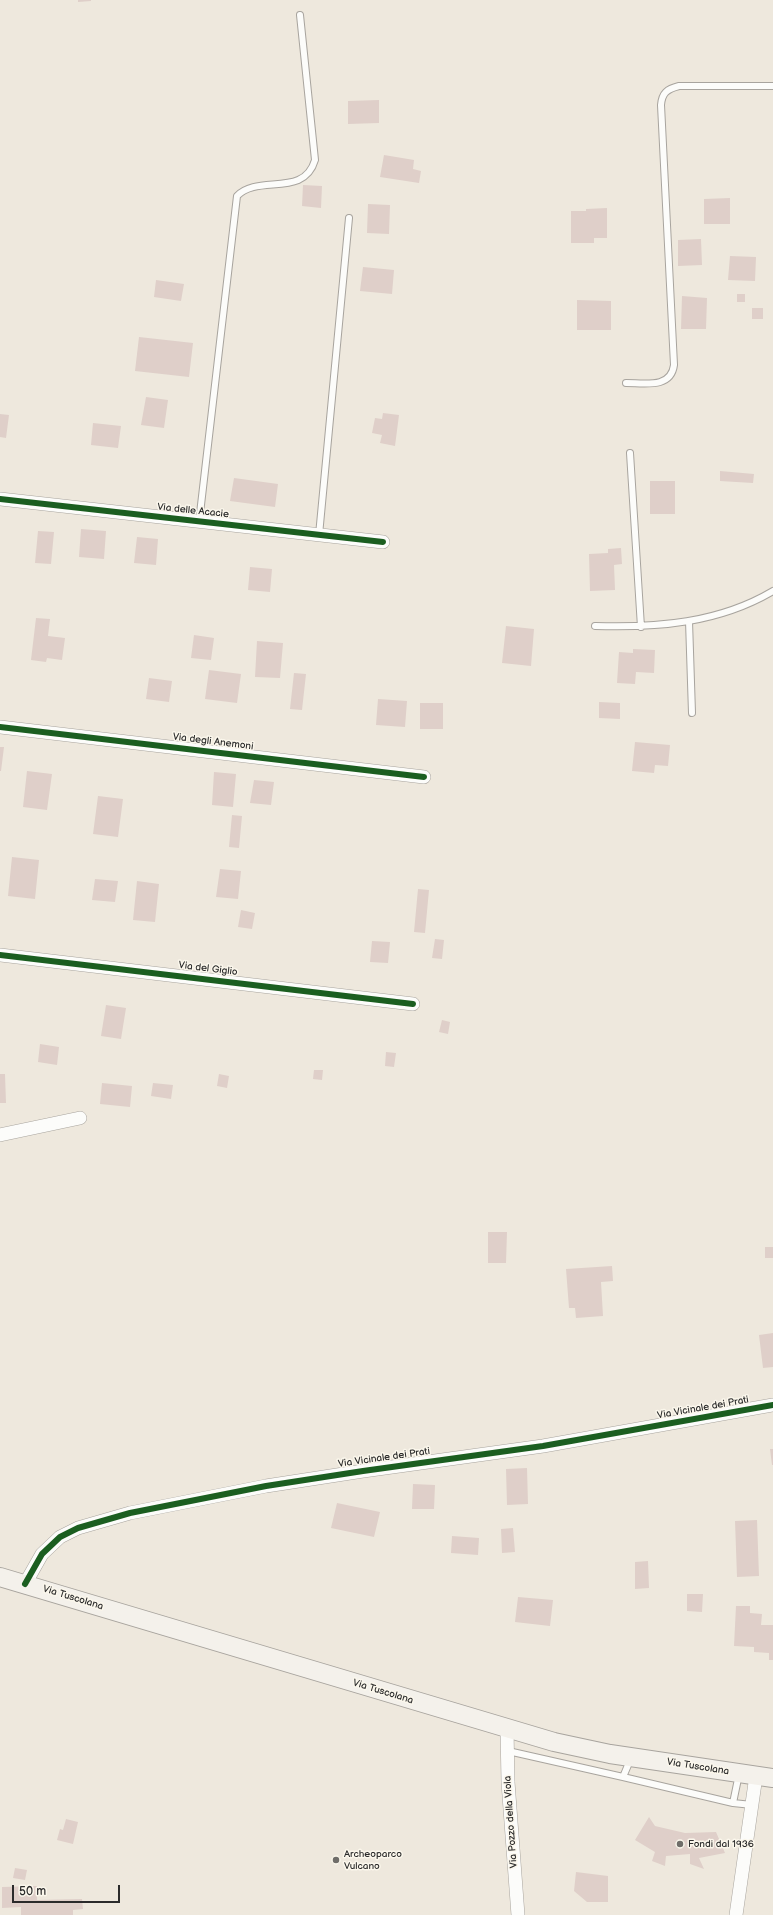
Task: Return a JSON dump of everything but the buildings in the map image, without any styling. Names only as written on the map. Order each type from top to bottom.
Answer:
[{"type":"main road","name":"Via Tuscolana","points":[[0,1577],[507,1729],[578,1748],[756,1776]]},
{"type":"street","name":"Via delle Acacie","points":[[0,499],[383,542]]},
{"type":"street","name":"Via degli Anemoni","points":[[0,727],[424,777]]},
{"type":"street","name":"Via del Giglio","points":[[0,955],[413,1004]]},
{"type":"street","points":[[0,1135],[80,1118]]},
{"type":"street","name":"Via Vicinale dei Prati","points":[[25,1584],[42,1554],[60,1537],[78,1528],[130,1513],[260,1487],[543,1446],[773,1405]]},
{"type":"street","name":"Via Pozzo della Viola","points":[[507,1729],[518,1915]]},
{"type":"street","points":[[736,1915],[756,1776]]},
{"type":"lane","points":[[199,522],[236,196],[248,188],[289,183],[303,178],[309,173],[315,160],[300,15]]},
{"type":"lane","points":[[626,383],[651,384],[663,382],[668,379],[674,370],[661,105],[662,96],[669,89],[679,86],[773,86]]},
{"type":"lane","points":[[319,535],[349,218]]},
{"type":"lane","points":[[630,453],[641,627]]},
{"type":"lane","points":[[595,626],[641,627],[689,621],[739,608],[773,591]]},
{"type":"lane","points":[[689,621],[692,713]]},
{"type":"lane","points":[[508,1752],[733,1803],[752,1805]]},
{"type":"lane","points":[[623,1777],[631,1757]]},
{"type":"lane","points":[[733,1803],[756,1776]]},
{"type":"cycle path","points":[[0,499],[383,542]]},
{"type":"cycle path","points":[[0,727],[424,777]]},
{"type":"cycle path","points":[[0,955],[413,1004]]},
{"type":"cycle path","points":[[25,1584],[42,1554],[60,1537],[78,1528],[130,1513],[266,1486],[543,1446],[773,1405]]},
{"type":"place","name":"Fondi dal 1936","points":[[680,1844]]},
{"type":"place","name":"Archeoparco Vulcano","points":[[336,1860]]}]
